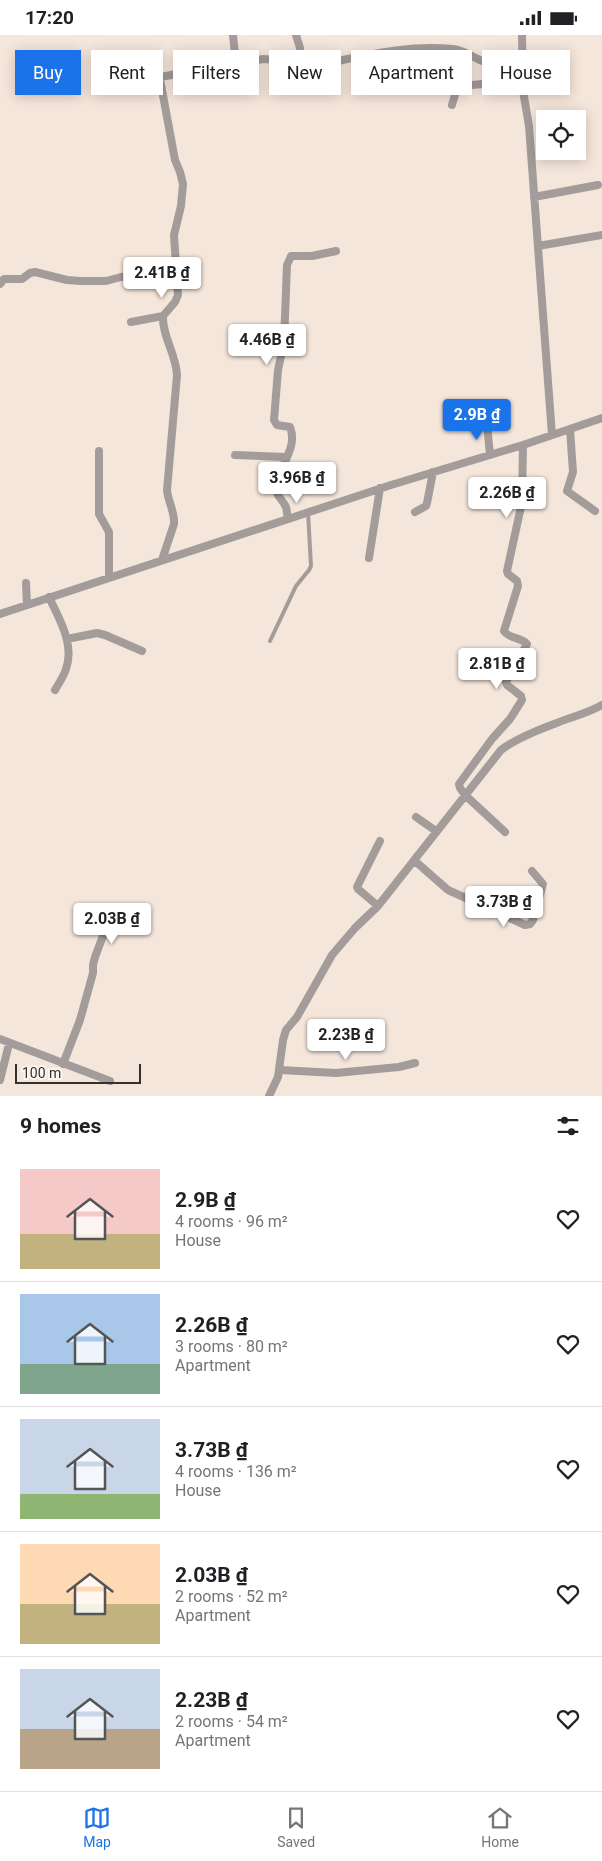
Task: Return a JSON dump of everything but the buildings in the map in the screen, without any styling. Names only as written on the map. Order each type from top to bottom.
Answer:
[{"type":"street","points":[[233,35],[235,50]]},
{"type":"street","points":[[296,35],[300,50]]},
{"type":"street","points":[[522,35],[523,50]]},
{"type":"street","points":[[341,60],[381,51],[421,48],[465,51],[482,60]]},
{"type":"street","points":[[452,105],[456,91],[460,87],[482,84]]},
{"type":"street","points":[[162,560],[174,524],[168,503],[167,490],[177,375],[176,360],[164,326],[164,316],[177,299],[178,282],[174,235],[181,206],[183,184],[176,160],[163,93]]},
{"type":"street","points":[[524,95],[529,119],[552,435]]},
{"type":"street","points":[[534,197],[598,185]]},
{"type":"street","points":[[538,246],[602,235]]},
{"type":"street","points":[[288,519],[285,505],[277,496],[276,491],[277,482],[286,457],[292,448],[291,429],[288,426],[276,425],[274,420],[278,369],[284,342],[287,260],[291,256],[312,256],[336,251]]},
{"type":"street","points":[[0,284],[4,279],[22,279],[35,272],[67,280],[81,281],[106,281],[133,276],[178,282]]},
{"type":"street","points":[[131,322],[164,316]]},
{"type":"street","points":[[0,614],[380,488],[602,419]]},
{"type":"street","points":[[487,425],[490,455]]},
{"type":"street","points":[[570,429],[573,472],[567,491],[595,511]]},
{"type":"street","points":[[505,832],[463,792],[461,780],[492,739],[510,719],[522,700],[521,696],[507,685],[506,682],[527,646],[524,641],[507,635],[504,631],[518,586],[517,581],[507,571],[522,502],[523,445]]},
{"type":"street","points":[[98,451],[99,514],[109,532],[109,577]]},
{"type":"street","points":[[235,455],[286,457]]},
{"type":"street","points":[[415,513],[426,506],[433,472]]},
{"type":"street","points":[[369,558],[380,488]]},
{"type":"street","points":[[26,583],[28,605]]},
{"type":"street","points":[[49,597],[67,639],[67,668],[55,690]]},
{"type":"street","points":[[67,639],[97,633],[142,651]]},
{"type":"street","points":[[268,1096],[280,1070],[283,1039],[286,1030],[297,1017],[332,955],[415,861],[434,829],[463,792],[501,750],[508,745],[553,724],[576,717],[602,705]]},
{"type":"street","points":[[416,817],[434,829]]},
{"type":"street","points":[[378,905],[357,887],[380,841]]},
{"type":"street","points":[[415,861],[448,890],[525,925],[530,924],[533,920],[543,884],[532,871]]},
{"type":"street","points":[[63,1064],[80,1019],[94,971],[95,957],[109,920]]},
{"type":"street","points":[[0,1039],[110,1081]]},
{"type":"street","points":[[0,1080],[10,1044]]},
{"type":"street","points":[[280,1070],[336,1073],[399,1067],[415,1063]]},
{"type":"lane","points":[[270,641],[296,586],[309,570],[311,562],[308,512]]}]
